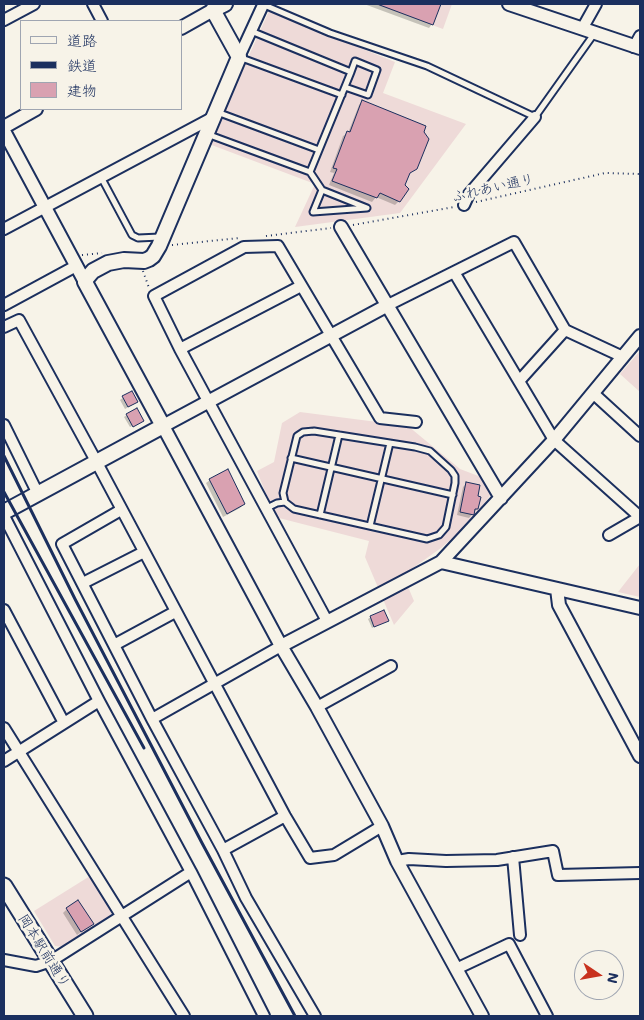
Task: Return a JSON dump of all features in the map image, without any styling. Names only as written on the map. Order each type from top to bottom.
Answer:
[{"type":"main road","points":[[4,512],[163,426],[85,282],[94,271],[108,263],[149,259],[154,256],[216,114],[238,56],[219,7]]},
{"type":"main road","name":"岡本駅前通り","points":[[4,886],[85,1016]]},
{"type":"street","points":[[4,20],[34,4]]},
{"type":"street","points":[[93,4],[101,20]]},
{"type":"street","points":[[238,56],[262,4]]},
{"type":"street","points":[[510,4],[525,6],[588,31],[638,44]]},
{"type":"street","points":[[588,31],[596,4]]},
{"type":"street","points":[[182,27],[219,7]]},
{"type":"street","points":[[4,127],[34,110]]},
{"type":"street","points":[[4,229],[216,114]]},
{"type":"street","points":[[464,205],[469,194],[535,117]]},
{"type":"street","points":[[4,131],[85,282]]},
{"type":"street","points":[[345,226],[388,305],[501,498]]},
{"type":"street","points":[[482,1016],[397,860],[382,826],[317,707],[281,646],[163,426],[388,305],[514,242],[565,330],[623,357]]},
{"type":"street","points":[[327,621],[180,349],[154,296],[244,247],[278,246],[380,418],[416,422]]},
{"type":"street","points":[[4,305],[76,266]]},
{"type":"street","points":[[454,272],[554,440],[640,517],[609,535]]},
{"type":"street","points":[[180,349],[301,286]]},
{"type":"street","points":[[4,328],[19,320],[285,816],[310,858],[334,855],[382,826]]},
{"type":"street","points":[[520,380],[565,330]]},
{"type":"street","points":[[152,719],[327,621],[441,562],[554,440],[594,394],[640,336]]},
{"type":"street","points":[[594,394],[640,436]]},
{"type":"street","points":[[4,425],[38,494]]},
{"type":"street","points":[[121,510],[62,544],[152,719],[223,850],[246,898],[315,1016]]},
{"type":"street","points":[[4,516],[264,1016]]},
{"type":"street","points":[[83,583],[144,552]]},
{"type":"street","points":[[441,562],[640,608]]},
{"type":"street","points":[[557,589],[559,605],[640,756]]},
{"type":"street","points":[[4,610],[64,723]]},
{"type":"street","points":[[114,645],[175,612]]},
{"type":"street","points":[[317,707],[391,666]]},
{"type":"street","points":[[4,760],[99,701]]},
{"type":"street","points":[[4,728],[184,1016]]},
{"type":"street","points":[[223,850],[285,816]]},
{"type":"street","points":[[397,860],[409,858],[446,861],[497,860],[553,851],[558,875],[640,873]]},
{"type":"street","points":[[513,857],[520,935]]},
{"type":"street","points":[[4,960],[36,966],[51,961],[190,872]]},
{"type":"street","points":[[456,969],[508,944],[548,1016]]},
{"type":"lane","points":[[262,4],[330,33],[427,66],[535,117],[588,31]]},
{"type":"lane","points":[[250,31],[351,72]]},
{"type":"lane","points":[[238,56],[342,95]]},
{"type":"lane","points":[[310,172],[342,95],[345,86],[355,62],[377,70],[368,96],[345,86]]},
{"type":"lane","points":[[216,114],[319,150]]},
{"type":"lane","points":[[207,134],[310,172],[322,190],[367,208],[313,212],[322,190]]},
{"type":"lane","points":[[101,176],[132,235],[138,238],[163,237]]},
{"type":"lane","points":[[267,508],[277,502],[285,502],[294,509],[428,540],[439,535],[446,527],[455,476],[430,451],[314,431],[302,432],[297,436],[291,458],[283,493],[285,502]]},
{"type":"lane","points":[[320,515],[338,435]]},
{"type":"lane","points":[[370,526],[390,443]]},
{"type":"lane","points":[[291,458],[453,495]]},
{"type":"path","name":"ふれあい通り","points":[[345,226],[464,205],[605,173],[640,174]]},
{"type":"path","points":[[140,260],[144,278],[154,296]]},
{"type":"shaded area","points":[[374,4],[452,4],[443,29]]},
{"type":"shaded area","points":[[269,11],[395,62],[383,93],[466,124],[400,213],[295,227],[315,184],[209,144]]},
{"type":"shaded area","points":[[640,351],[640,392],[620,374]]},
{"type":"shaded area","points":[[300,412],[408,426],[460,469],[481,477],[491,494],[472,521],[441,548],[403,575],[414,601],[394,625],[365,557],[369,541],[275,517],[257,471],[274,462],[282,423]]},
{"type":"shaded area","points":[[640,564],[640,597],[618,592]]},
{"type":"shaded area","points":[[90,876],[112,910],[111,917],[65,947],[55,946],[34,911]]},
{"type":"building","points":[[377,4],[441,4],[433,25]]},
{"type":"building","points":[[362,100],[426,126],[424,132],[429,139],[417,169],[410,173],[405,185],[409,189],[400,202],[380,193],[377,198],[332,181],[337,169],[333,168],[347,131],[350,132]]},
{"type":"building","points":[[132,391],[138,402],[128,407],[122,396]]},
{"type":"building","points":[[137,408],[144,421],[133,427],[126,414]]},
{"type":"building","points":[[228,469],[245,504],[227,514],[209,479]]},
{"type":"building","points":[[466,482],[480,485],[478,496],[481,497],[478,509],[475,509],[474,515],[460,512]]},
{"type":"building","points":[[384,610],[389,621],[374,627],[370,616]]},
{"type":"building","points":[[78,900],[94,924],[81,932],[66,908]]},
{"type":"railway","points":[[4,456],[75,599],[202,843],[295,1016]]},
{"type":"railway","points":[[4,492],[144,748]]}]
